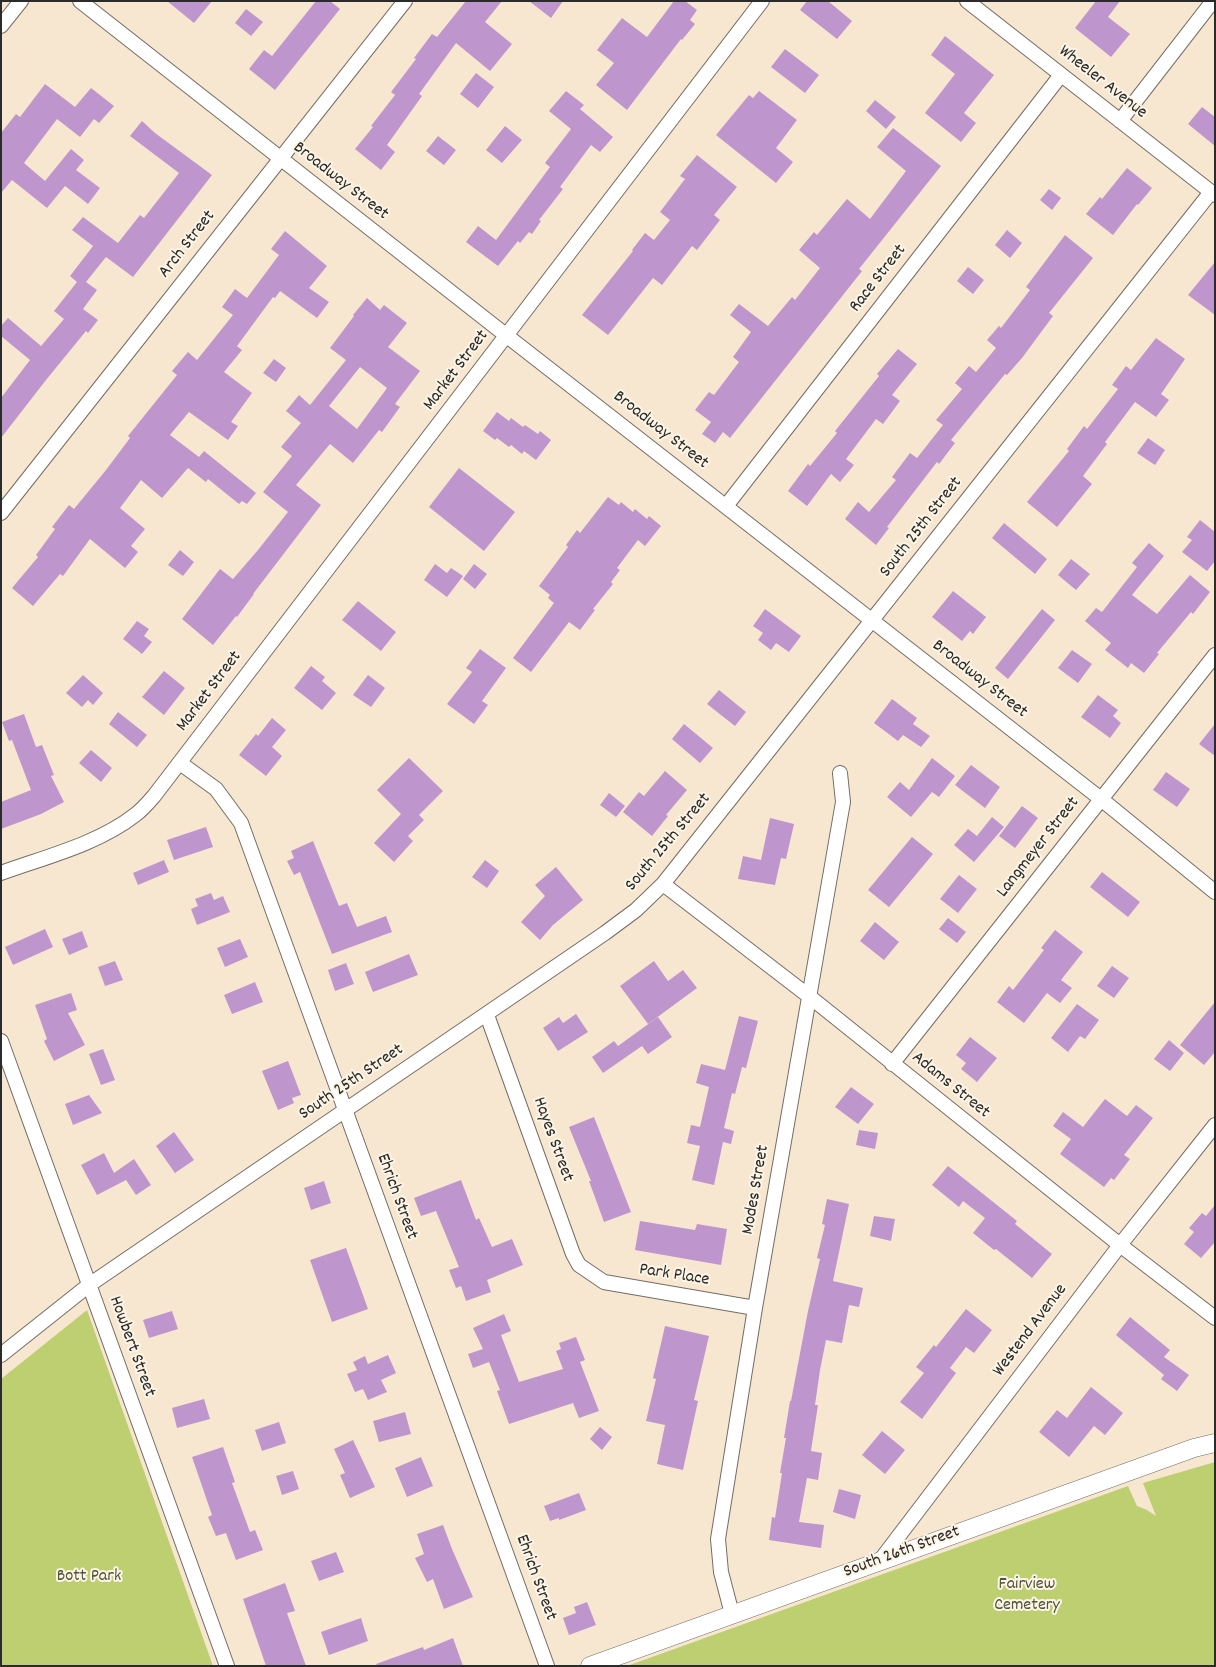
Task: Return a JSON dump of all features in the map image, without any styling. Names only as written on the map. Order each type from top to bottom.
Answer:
[{"type":"street","points":[[1,26],[21,1]]},
{"type":"street","name":"Broadway Street","points":[[80,1],[1101,799],[1215,892]]},
{"type":"street","name":"Arch Street","points":[[1,512],[405,1]]},
{"type":"street","name":"Market Street","points":[[1,873],[89,841],[114,829],[136,815],[148,803],[762,1]]},
{"type":"street","name":"Wheeler Avenue","points":[[967,1],[1213,193]]},
{"type":"street","points":[[1120,121],[1213,1]]},
{"type":"street","name":"Race Street","points":[[726,506],[1061,75]]},
{"type":"street","name":"South 25th Street","points":[[1,1355],[89,1285],[487,1015],[605,934],[636,910],[663,884],[1213,193]]},
{"type":"street","name":"Langmeyer Street","points":[[892,1064],[1215,655]]},
{"type":"street","name":"Ehrich Street","points":[[180,762],[216,789],[242,823],[547,1666]]},
{"type":"street","name":"Modes Street","points":[[732,1614],[721,1572],[718,1539],[843,802],[840,772]]},
{"type":"street","name":"Adams Street","points":[[663,884],[810,997],[1120,1245],[1215,1318]]},
{"type":"street","name":"Hayes Street","points":[[487,1015],[573,1254],[579,1264],[590,1273]]},
{"type":"street","name":"Howbert Street","points":[[1,1041],[227,1666]]},
{"type":"street","name":"Westend Avenue","points":[[879,1562],[1120,1245],[1215,1125]]},
{"type":"street","name":"Park Place","points":[[590,1273],[604,1282],[621,1286],[756,1308]]},
{"type":"street","name":"South 26th Street","points":[[590,1666],[1194,1448],[1215,1443]]},
{"type":"green space","name":"Bott Park","points":[[87,1310],[213,1666],[1,1666],[1,1379]]},
{"type":"green space","name":"Fairview Cemetery","points":[[1215,1462],[1215,1666],[627,1666],[1128,1486],[1137,1506],[1156,1516],[1143,1483]]},
{"type":"building","points":[[167,1],[212,1],[194,23]]},
{"type":"building","points":[[316,1],[330,1],[340,9],[275,90],[249,69],[264,50],[272,56]]},
{"type":"building","points":[[466,1],[502,1],[485,22],[512,44],[490,71],[456,43],[419,94],[422,96],[387,145],[395,152],[381,170],[355,149],[395,95],[391,92],[432,34],[437,37]]},
{"type":"building","points":[[529,1],[563,1],[551,18]]},
{"type":"building","points":[[674,1],[685,1],[697,10],[690,20],[695,24],[681,39],[627,110],[596,85],[614,63],[597,50],[622,18],[647,37]]},
{"type":"building","points":[[807,1],[828,1],[852,21],[837,39],[800,10]]},
{"type":"building","points":[[1096,1],[1120,1],[1108,17],[1130,34],[1111,57],[1075,28]]},
{"type":"building","points":[[246,9],[263,22],[251,36],[235,23]]},
{"type":"building","points":[[945,36],[994,75],[964,113],[976,123],[961,142],[925,113],[955,74],[931,55]]},
{"type":"building","points":[[785,49],[819,75],[805,93],[771,67]]},
{"type":"building","points":[[476,73],[494,87],[478,108],[460,94]]},
{"type":"building","points":[[45,84],[75,107],[91,88],[114,106],[99,123],[94,119],[80,137],[57,119],[24,163],[45,181],[71,149],[84,160],[76,170],[100,188],[88,204],[65,186],[47,208],[12,180],[1,193],[1,133],[16,114],[20,117]]},
{"type":"building","points":[[566,91],[584,105],[580,109],[613,137],[600,152],[591,145],[560,187],[563,189],[539,220],[541,221],[532,234],[529,232],[520,243],[518,241],[498,266],[466,242],[478,226],[496,240],[550,167],[545,163],[571,129],[549,111]]},
{"type":"building","points":[[759,91],[797,120],[776,148],[793,162],[776,183],[716,135],[749,95],[753,98]]},
{"type":"building","points":[[875,100],[896,117],[886,129],[866,111]]},
{"type":"building","points":[[1202,107],[1215,117],[1215,146],[1188,124]]},
{"type":"building","points":[[142,121],[155,133],[212,175],[133,277],[106,257],[86,282],[97,290],[83,309],[98,320],[88,333],[86,331],[1,438],[1,398],[30,360],[1,336],[1,326],[8,318],[41,346],[64,319],[54,311],[77,282],[70,276],[93,246],[72,230],[83,217],[118,243],[140,215],[144,218],[179,173],[130,136]]},
{"type":"building","points":[[505,126],[522,140],[502,163],[486,150]]},
{"type":"building","points":[[893,128],[941,166],[859,269],[862,271],[730,438],[723,432],[715,443],[702,434],[711,422],[695,410],[709,392],[714,395],[739,362],[733,357],[751,332],[730,315],[739,304],[768,326],[792,297],[795,300],[820,268],[799,250],[814,232],[817,235],[847,199],[870,219],[906,171],[877,147]]},
{"type":"building","points":[[438,136],[456,150],[444,165],[426,151]]},
{"type":"building","points":[[697,155],[737,187],[714,215],[720,220],[697,250],[692,246],[662,285],[653,278],[608,335],[582,315],[645,233],[654,240],[670,220],[660,212],[685,179],[680,176]]},
{"type":"building","points":[[1127,168],[1152,188],[1113,235],[1086,214],[1100,197],[1102,199]]},
{"type":"building","points":[[1049,189],[1061,198],[1052,210],[1040,200]]},
{"type":"building","points":[[1007,230],[1022,243],[1010,258],[995,245]]},
{"type":"building","points":[[285,231],[327,266],[309,288],[329,302],[317,318],[280,291],[275,298],[273,297],[237,346],[242,350],[224,372],[252,393],[231,422],[238,426],[228,440],[189,412],[170,435],[199,457],[204,451],[256,493],[247,504],[242,501],[239,504],[208,479],[206,482],[188,468],[162,498],[141,480],[120,508],[145,529],[131,546],[138,552],[125,568],[90,539],[63,576],[60,574],[33,606],[12,588],[38,557],[36,555],[55,529],[52,527],[69,505],[74,509],[106,470],[130,438],[128,436],[177,375],[172,371],[188,352],[197,360],[233,315],[222,307],[235,289],[247,298],[279,255],[271,249]]},
{"type":"building","points":[[1065,235],[1093,258],[1049,313],[1053,316],[1022,358],[1007,375],[1005,374],[951,440],[955,443],[939,464],[937,462],[887,527],[889,528],[876,545],[845,519],[858,502],[869,512],[896,480],[892,477],[910,453],[917,458],[943,425],[936,420],[962,389],[955,383],[969,366],[976,372],[996,348],[987,340],[999,326],[1001,328],[1030,290],[1026,287]]},
{"type":"building","points":[[1215,262],[1215,315],[1188,295]]},
{"type":"building","points":[[968,267],[984,280],[973,294],[957,281]]},
{"type":"building","points":[[367,298],[380,310],[384,305],[407,323],[388,347],[420,371],[395,404],[400,407],[382,432],[379,430],[353,463],[330,444],[296,485],[321,505],[237,617],[213,645],[182,619],[220,569],[233,579],[288,512],[263,492],[292,456],[281,447],[301,423],[286,411],[299,395],[310,405],[346,360],[330,348]],"holes":[[[360,367],[387,388],[357,429],[329,406]]]},
{"type":"building","points":[[1156,338],[1185,359],[1161,394],[1169,400],[1156,417],[1135,402],[1105,442],[1107,444],[1083,476],[1092,484],[1057,527],[1027,502],[1069,451],[1067,449],[1084,426],[1087,429],[1118,389],[1112,385],[1126,366],[1131,370]]},
{"type":"building","points":[[898,349],[917,364],[892,395],[900,401],[883,424],[876,419],[846,459],[854,465],[840,482],[831,474],[807,506],[788,491],[808,464],[810,466],[837,433],[835,431]]},
{"type":"building","points":[[274,359],[286,368],[276,382],[263,373]]},
{"type":"building","points":[[497,412],[509,421],[511,418],[523,427],[525,425],[538,434],[540,431],[551,440],[536,460],[524,451],[522,454],[511,445],[509,447],[497,438],[495,440],[483,431]]},
{"type":"building","points":[[1148,438],[1165,450],[1155,465],[1137,453]]},
{"type":"building","points":[[459,468],[515,512],[484,551],[429,507]]},
{"type":"building","points":[[608,497],[619,505],[621,502],[633,512],[635,509],[647,519],[649,516],[661,526],[645,546],[638,540],[617,568],[620,570],[611,582],[613,584],[593,609],[595,610],[580,630],[569,622],[531,672],[513,658],[554,603],[548,598],[550,595],[539,586],[568,547],[566,545],[577,530],[580,533]]},
{"type":"building","points":[[1200,520],[1215,532],[1215,561],[1207,571],[1182,552],[1192,540],[1187,537]]},
{"type":"building","points":[[1004,523],[1047,559],[1035,574],[992,538]]},
{"type":"building","points":[[1149,543],[1164,556],[1132,595],[1157,614],[1190,575],[1210,592],[1193,614],[1191,612],[1157,653],[1159,654],[1144,673],[1131,663],[1128,668],[1105,650],[1111,643],[1085,621],[1096,608],[1102,612],[1137,567],[1132,563]]},
{"type":"building","points":[[180,550],[194,562],[183,576],[168,565]]},
{"type":"building","points":[[1071,559],[1090,574],[1076,590],[1058,575]]},
{"type":"building","points":[[435,564],[447,573],[451,568],[463,576],[447,597],[424,580]]},
{"type":"building","points":[[474,564],[487,574],[475,589],[463,579]]},
{"type":"building","points":[[953,591],[986,617],[973,634],[970,631],[962,641],[932,617]]},
{"type":"building","points":[[358,601],[396,632],[381,651],[342,620]]},
{"type":"building","points":[[765,609],[801,636],[789,652],[776,643],[771,650],[758,640],[763,633],[753,626]]},
{"type":"building","points":[[1042,609],[1055,620],[1008,679],[995,668]]},
{"type":"building","points":[[137,621],[149,629],[144,636],[152,642],[142,654],[123,639]]},
{"type":"building","points":[[480,649],[506,668],[482,701],[488,705],[474,724],[447,704],[472,672],[466,668]]},
{"type":"building","points":[[1072,650],[1092,664],[1078,683],[1058,668]]},
{"type":"building","points":[[311,666],[325,677],[322,681],[336,693],[322,710],[294,688]]},
{"type":"building","points":[[164,671],[185,688],[164,715],[142,697]]},
{"type":"building","points":[[83,675],[103,693],[93,705],[88,700],[82,707],[66,693]]},
{"type":"building","points":[[368,675],[385,688],[371,707],[353,695]]},
{"type":"building","points":[[719,690],[746,712],[735,726],[707,704]]},
{"type":"building","points":[[1098,695],[1118,710],[1113,716],[1121,723],[1110,738],[1081,717]]},
{"type":"building","points":[[892,699],[917,718],[913,724],[930,736],[921,747],[903,735],[898,741],[874,723]]},
{"type":"building","points":[[118,712],[147,735],[137,747],[109,724]]},
{"type":"building","points":[[24,714],[36,747],[42,745],[54,775],[51,776],[64,802],[41,814],[1,829],[1,802],[31,790],[12,740],[9,741],[2,722]]},
{"type":"building","points":[[272,718],[286,730],[272,747],[282,756],[266,776],[239,755],[256,734],[258,736]]},
{"type":"building","points":[[684,724],[713,748],[700,763],[672,739]]},
{"type":"building","points":[[1215,724],[1215,756],[1199,744]]},
{"type":"building","points":[[91,750],[112,768],[101,782],[79,763]]},
{"type":"building","points":[[409,758],[443,791],[419,815],[424,820],[408,836],[413,841],[394,862],[374,843],[401,814],[377,790]]},
{"type":"building","points":[[932,758],[955,776],[939,797],[932,792],[911,817],[887,797],[900,782],[909,790]]},
{"type":"building","points":[[971,765],[1000,787],[985,808],[955,785]]},
{"type":"building","points":[[665,771],[687,790],[666,815],[668,816],[652,836],[623,812],[639,792],[644,796]]},
{"type":"building","points":[[1166,772],[1190,789],[1177,807],[1153,790]]},
{"type":"building","points":[[609,793],[625,806],[616,817],[600,805]]},
{"type":"building","points":[[1022,806],[1038,818],[1015,848],[999,836]]},
{"type":"building","points":[[992,817],[1004,827],[974,862],[954,845],[968,829],[977,836]]},
{"type":"building","points":[[770,818],[794,824],[786,859],[781,858],[775,885],[738,879],[743,856],[761,860]]},
{"type":"building","points":[[206,827],[213,847],[174,860],[167,840]]},
{"type":"building","points":[[912,837],[933,854],[889,907],[868,890]]},
{"type":"building","points":[[313,841],[339,906],[347,903],[357,927],[386,916],[392,932],[332,954],[300,872],[294,875],[287,861],[294,858],[291,851]]},
{"type":"building","points":[[164,860],[169,872],[138,885],[133,873]]},
{"type":"building","points":[[485,860],[499,871],[487,888],[472,877]]},
{"type":"building","points":[[556,867],[583,900],[553,925],[540,940],[521,922],[545,896],[535,885]]},
{"type":"building","points":[[1102,872],[1140,902],[1128,917],[1090,887]]},
{"type":"building","points":[[959,875],[977,889],[958,913],[940,899]]},
{"type":"building","points":[[211,893],[214,900],[223,896],[230,912],[197,925],[191,909],[198,906],[195,899]]},
{"type":"building","points":[[948,918],[966,932],[957,943],[939,929]]},
{"type":"building","points":[[875,922],[899,942],[884,960],[860,941]]},
{"type":"building","points":[[45,929],[53,947],[13,965],[5,947]]},
{"type":"building","points":[[1055,930],[1083,952],[1061,980],[1072,988],[1060,1003],[1047,993],[1024,1023],[997,1002],[1009,986],[1013,990],[1044,950],[1041,948]]},
{"type":"building","points":[[82,931],[88,947],[69,955],[62,939]]},
{"type":"building","points":[[240,939],[248,957],[225,967],[217,948]]},
{"type":"building","points":[[409,954],[418,975],[373,992],[365,972]]},
{"type":"building","points":[[115,961],[123,980],[105,986],[98,967]]},
{"type":"building","points":[[654,961],[668,981],[683,970],[697,988],[648,1024],[620,986]]},
{"type":"building","points":[[346,963],[354,984],[335,991],[328,970]]},
{"type":"building","points":[[1112,966],[1129,978],[1114,998],[1097,986]]},
{"type":"building","points":[[255,982],[263,1002],[232,1014],[224,995]]},
{"type":"building","points":[[71,993],[77,1010],[68,1013],[85,1045],[54,1061],[44,1041],[47,1039],[35,1005]]},
{"type":"building","points":[[1215,1002],[1215,1052],[1204,1065],[1180,1045]]},
{"type":"building","points":[[1077,1004],[1099,1020],[1085,1039],[1080,1036],[1068,1052],[1051,1038]]},
{"type":"building","points":[[576,1014],[588,1032],[558,1051],[543,1028],[559,1017],[563,1023]]},
{"type":"building","points":[[739,1016],[758,1021],[746,1068],[742,1067],[735,1094],[732,1093],[724,1128],[734,1131],[731,1144],[723,1142],[714,1185],[692,1180],[700,1146],[687,1143],[691,1125],[700,1127],[709,1087],[696,1083],[701,1064],[725,1070]]},
{"type":"building","points":[[658,1017],[672,1037],[648,1054],[642,1046],[603,1073],[592,1057],[614,1041],[618,1046]]},
{"type":"building","points":[[970,1037],[997,1058],[977,1082],[961,1069],[966,1063],[956,1055]]},
{"type":"building","points":[[1169,1040],[1184,1053],[1170,1071],[1154,1059]]},
{"type":"building","points":[[103,1049],[115,1080],[101,1085],[89,1054]]},
{"type":"building","points":[[288,1061],[301,1095],[292,1098],[294,1103],[278,1110],[262,1071]]},
{"type":"building","points":[[851,1087],[874,1104],[858,1124],[835,1107]]},
{"type":"building","points":[[89,1095],[102,1113],[73,1125],[65,1104]]},
{"type":"building","points":[[1105,1099],[1127,1116],[1136,1105],[1153,1118],[1124,1155],[1130,1159],[1114,1180],[1111,1178],[1104,1187],[1060,1154],[1071,1139],[1053,1126],[1063,1112],[1083,1127]]},
{"type":"building","points":[[594,1117],[631,1212],[604,1222],[589,1181],[591,1181],[569,1127]]},
{"type":"building","points":[[859,1130],[878,1133],[875,1149],[856,1145]]},
{"type":"building","points":[[174,1132],[194,1160],[175,1173],[156,1146]]},
{"type":"building","points":[[104,1153],[114,1173],[134,1159],[151,1185],[136,1195],[126,1180],[97,1195],[81,1165]]},
{"type":"building","points":[[948,1166],[1017,1221],[1015,1224],[1052,1254],[1032,1278],[973,1233],[985,1218],[963,1201],[959,1207],[932,1185]]},
{"type":"building","points":[[461,1180],[476,1220],[479,1218],[492,1247],[512,1239],[523,1265],[487,1280],[491,1292],[466,1301],[461,1286],[456,1288],[449,1270],[459,1267],[436,1211],[421,1216],[414,1198]]},
{"type":"building","points":[[324,1181],[331,1203],[311,1210],[304,1188]]},
{"type":"building","points":[[827,1199],[849,1204],[833,1281],[863,1288],[859,1307],[849,1305],[842,1343],[826,1340],[820,1370],[815,1405],[818,1405],[811,1451],[822,1453],[818,1480],[807,1478],[799,1522],[824,1525],[821,1548],[769,1540],[772,1517],[775,1518],[782,1473],[780,1473],[790,1401],[820,1259],[817,1258],[825,1225],[822,1224]]},
{"type":"building","points":[[1215,1205],[1215,1242],[1201,1258],[1184,1244],[1194,1232],[1189,1228],[1202,1213],[1206,1216]]},
{"type":"building","points":[[874,1216],[895,1219],[891,1241],[870,1236]]},
{"type":"building","points":[[640,1221],[695,1230],[697,1224],[727,1229],[721,1265],[635,1250]]},
{"type":"building","points":[[346,1248],[368,1309],[332,1322],[310,1260]]},
{"type":"building","points":[[966,1309],[992,1330],[974,1353],[966,1347],[950,1368],[956,1373],[922,1419],[900,1402],[924,1373],[916,1367],[934,1345],[936,1347]]},
{"type":"building","points":[[172,1311],[178,1329],[149,1338],[143,1320]]},
{"type":"building","points":[[504,1314],[511,1331],[501,1335],[519,1382],[563,1369],[556,1351],[561,1349],[559,1343],[576,1337],[585,1360],[580,1362],[599,1411],[579,1418],[573,1403],[509,1424],[497,1391],[500,1390],[489,1362],[473,1368],[468,1354],[483,1349],[473,1328]]},
{"type":"building","points":[[1130,1317],[1170,1350],[1164,1357],[1189,1375],[1177,1391],[1161,1379],[1164,1375],[1116,1335]]},
{"type":"building","points":[[665,1326],[709,1336],[694,1400],[698,1401],[683,1470],[657,1464],[665,1425],[646,1421],[656,1379],[653,1378]]},
{"type":"building","points":[[388,1355],[396,1373],[381,1380],[387,1392],[368,1400],[363,1389],[355,1392],[347,1374],[357,1370],[353,1362],[365,1356],[368,1364]]},
{"type":"building","points":[[1091,1387],[1123,1413],[1105,1435],[1094,1426],[1069,1457],[1039,1432],[1057,1410],[1067,1418]]},
{"type":"building","points":[[204,1399],[210,1419],[177,1428],[172,1408]]},
{"type":"building","points":[[405,1412],[411,1434],[379,1442],[373,1421]]},
{"type":"building","points":[[279,1422],[286,1443],[262,1451],[255,1430]]},
{"type":"building","points":[[600,1427],[612,1437],[602,1450],[590,1439]]},
{"type":"building","points":[[882,1431],[905,1450],[885,1474],[862,1455]]},
{"type":"building","points":[[353,1440],[375,1487],[350,1498],[340,1475],[345,1473],[334,1449]]},
{"type":"building","points":[[223,1447],[235,1482],[232,1483],[250,1532],[255,1530],[263,1550],[236,1560],[226,1533],[216,1536],[208,1517],[212,1515],[192,1457]]},
{"type":"building","points":[[421,1457],[433,1486],[407,1497],[395,1468]]},
{"type":"building","points":[[293,1471],[299,1489],[282,1495],[276,1476]]},
{"type":"building","points":[[839,1489],[861,1495],[855,1519],[833,1512]]},
{"type":"building","points":[[579,1493],[586,1510],[559,1520],[559,1518],[550,1521],[544,1506]]},
{"type":"building","points":[[443,1525],[473,1597],[444,1609],[433,1579],[427,1582],[415,1558],[424,1554],[417,1534]]},
{"type":"building","points":[[336,1552],[344,1572],[319,1581],[311,1561]]},
{"type":"building","points":[[285,1583],[295,1611],[287,1613],[306,1666],[266,1666],[243,1599]]},
{"type":"building","points":[[587,1602],[596,1625],[569,1635],[563,1618],[576,1613],[574,1607]]},
{"type":"building","points":[[361,1618],[368,1641],[329,1655],[321,1632]]},
{"type":"building","points":[[453,1638],[463,1666],[377,1666],[376,1664],[423,1647],[424,1650]]}]
